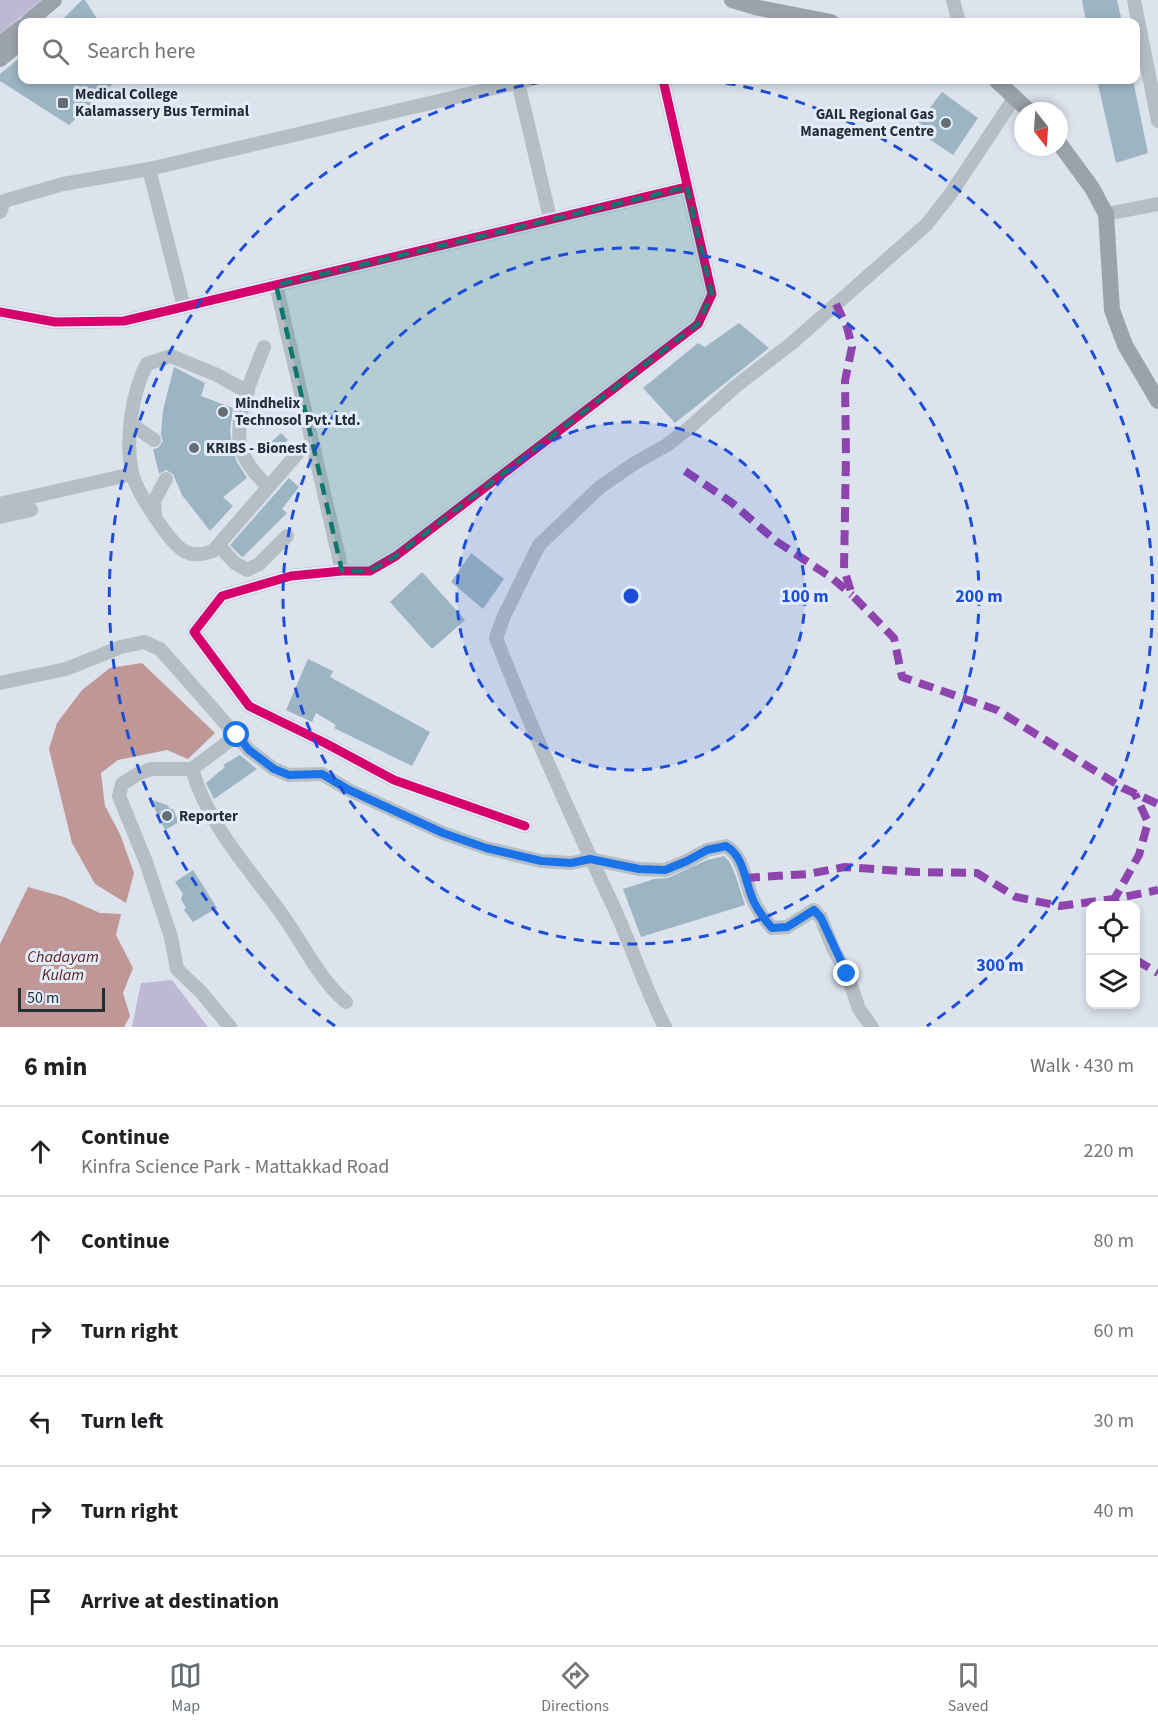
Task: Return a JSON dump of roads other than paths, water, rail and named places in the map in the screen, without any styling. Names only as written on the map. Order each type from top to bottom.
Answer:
[{"type":"main road","points":[[33,18],[54,0]]},
{"type":"main road","points":[[48,18],[68,0]]},
{"type":"main road","points":[[732,0],[810,18]]},
{"type":"main road","points":[[0,44],[18,30]]},
{"type":"main road","points":[[0,59],[18,44]]},
{"type":"main road","points":[[1000,84],[1020,102]]},
{"type":"main road","points":[[1068,155],[1092,188],[1106,214],[1112,310],[1125,345],[1158,401]]},
{"type":"street","points":[[953,0],[958,18]]},
{"type":"street","points":[[1134,0],[1138,18]]},
{"type":"street","points":[[1140,30],[1158,121]]},
{"type":"street","points":[[0,212],[4,201],[63,184],[149,169],[510,84]]},
{"type":"street","points":[[524,84],[550,218]]},
{"type":"street","points":[[525,826],[394,780],[249,706],[194,632],[222,596],[291,576],[342,570],[370,571],[396,556],[698,324],[712,294],[664,84]]},
{"type":"street","points":[[665,1027],[495,638],[539,545],[600,487],[690,427],[736,386],[792,343],[926,225],[949,196],[1015,97]]},
{"type":"street","points":[[149,169],[184,307]]},
{"type":"street","points":[[0,312],[56,322],[124,321],[687,187]]},
{"type":"street","points":[[1106,214],[1158,204]]},
{"type":"street","points":[[276,285],[342,570]]},
{"type":"street","points":[[264,347],[239,419],[238,441],[245,458],[268,487]]},
{"type":"street","points":[[248,392],[186,361],[171,356],[147,364],[141,375],[135,394],[131,424],[132,474],[155,518],[172,541],[186,552],[201,554],[213,551],[297,454]]},
{"type":"street","points":[[131,424],[154,440]]},
{"type":"street","points":[[0,504],[132,474]]},
{"type":"street","points":[[155,518],[154,501],[166,479]]},
{"type":"street","points":[[0,517],[31,510]]},
{"type":"street","points":[[219,546],[235,563],[247,570],[259,564],[287,536]]},
{"type":"street","points":[[0,683],[66,669],[121,647],[144,642],[160,649],[249,750],[274,769],[289,775],[322,774],[349,790],[443,833],[486,848],[541,861],[571,863],[590,859],[639,869],[665,870],[719,846],[726,846],[735,851],[760,915],[772,928],[787,927],[814,910],[821,918],[847,974],[859,1009],[872,1027]]},
{"type":"street","points":[[230,1027],[201,992],[177,969],[171,937],[146,862],[119,796],[122,784],[138,774],[151,769],[192,769],[237,735]]},
{"type":"street","points":[[192,769],[198,792],[214,823],[281,913],[316,968],[337,995],[346,1002]]},
{"type":"water","points":[[142,663],[215,733],[188,759],[167,750],[118,760],[101,773],[105,806],[120,834],[134,873],[126,903],[95,884],[72,843],[49,749],[57,723],[82,690],[110,668]]},
{"type":"water","name":"Chadayam Kulam","points":[[28,887],[64,897],[100,913],[121,914],[116,935],[133,968],[123,993],[130,1016],[124,1027],[0,1027],[0,944]]},
{"type":"place","name":"Medical College Kalamassery Bus Terminal","points":[[63,103]]},
{"type":"place","name":"GAIL Regional Gas Management Centre","points":[[946,123]]},
{"type":"place","name":"Mindhelix Technosol Pvt. Ltd.","points":[[223,412]]},
{"type":"place","name":"KRIBS - Bionest","points":[[194,448]]},
{"type":"place","name":"Reporter","points":[[167,816]]}]
